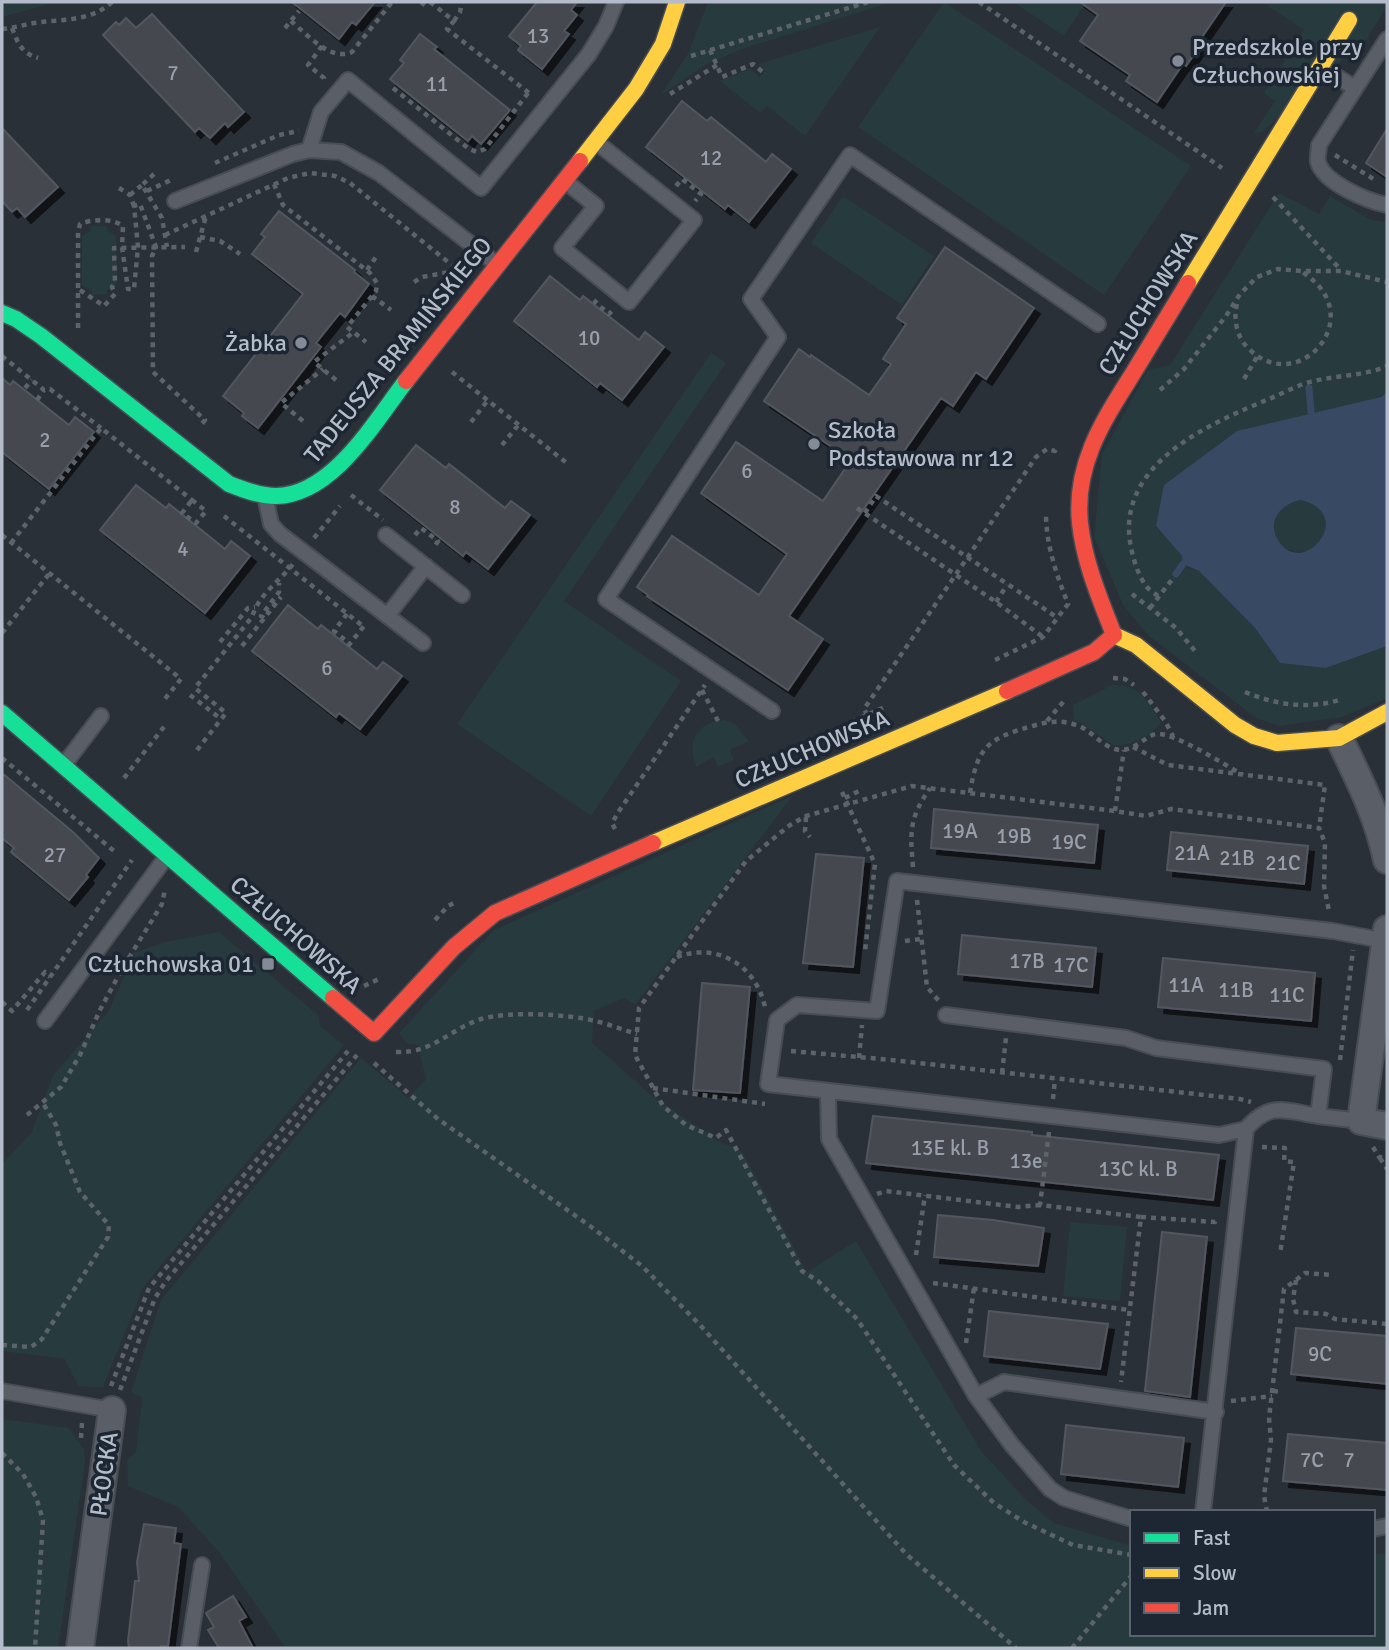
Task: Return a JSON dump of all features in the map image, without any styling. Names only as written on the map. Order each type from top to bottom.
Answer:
[{"type":"street","name":"TADEUSZA BRAMIŃSKIEGO","points":[[2,313],[41,336],[229,484],[265,496],[302,491],[321,482],[342,463],[636,89],[663,44],[677,2]]},
{"type":"street","name":"CZŁUCHOWSKA","points":[[2,713],[374,1033],[454,947],[495,913],[1068,665],[1094,652],[1114,635],[1081,542],[1078,509],[1080,481],[1087,457],[1110,408],[1349,20]]},
{"type":"street","points":[[1114,635],[1136,645],[1235,725],[1254,736],[1278,743],[1339,738],[1387,712]]},
{"type":"street","points":[[1339,738],[1372,807],[1387,859]]},
{"type":"street","points":[[1373,1130],[1387,935]]},
{"type":"street","name":"PŁOCKA","points":[[80,1648],[114,1398]]},
{"type":"lane","points":[[309,150],[321,112],[348,80],[481,188],[598,42],[616,2]]},
{"type":"lane","points":[[1387,38],[1320,145],[1317,160],[1326,177],[1372,202],[1387,205]]},
{"type":"lane","points":[[1320,66],[1355,88]]},
{"type":"lane","points":[[564,180],[596,206],[562,248],[629,302],[694,220],[595,141]]},
{"type":"lane","points":[[175,201],[309,150],[341,152],[379,173],[498,264]]},
{"type":"lane","points":[[772,711],[606,599],[778,337],[751,299],[850,155],[1098,324]]},
{"type":"lane","points":[[265,496],[266,512],[279,534],[423,643]]},
{"type":"lane","points":[[386,535],[462,595]]},
{"type":"lane","points":[[382,612],[426,566]]},
{"type":"lane","points":[[64,764],[101,716]]},
{"type":"lane","points":[[45,1021],[168,855]]},
{"type":"lane","points":[[1246,1129],[1219,1135],[768,1084],[777,1020],[797,1005],[877,1012],[897,881],[1387,935]]},
{"type":"lane","points":[[946,1014],[1126,1038],[1156,1048],[1324,1069],[1318,1116]]},
{"type":"lane","points":[[828,1092],[829,1139],[976,1396],[1011,1444],[1050,1489],[1063,1498],[1130,1518]]},
{"type":"lane","points":[[1203,1510],[1246,1129],[1256,1117],[1272,1109],[1318,1116],[1373,1130]]},
{"type":"lane","points":[[976,1396],[1004,1382],[1119,1399],[1216,1407]]},
{"type":"lane","name":"PŁOCKA","points":[[2,1391],[114,1398]]},
{"type":"lane","points":[[189,1648],[202,1565]]},
{"type":"path","points":[[2,29],[73,20],[105,8],[112,2]]},
{"type":"path","points":[[291,21],[332,54],[344,55],[352,52],[392,2]]},
{"type":"path","points":[[421,2],[454,21]]},
{"type":"path","points":[[462,2],[460,12],[447,29],[547,107]]},
{"type":"path","points":[[683,59],[868,2]]},
{"type":"path","points":[[979,2],[1222,168],[1215,179]]},
{"type":"path","points":[[285,28],[299,11]]},
{"type":"path","points":[[12,28],[19,47],[28,55],[37,58]]},
{"type":"path","points":[[322,46],[307,65],[324,78],[325,86]]},
{"type":"path","points":[[710,50],[722,77],[753,64],[764,73]]},
{"type":"path","points":[[393,88],[469,149],[477,152],[485,149],[528,93]]},
{"type":"path","points":[[1342,160],[1364,174]]},
{"type":"path","points":[[165,235],[274,184],[310,173],[335,176],[351,183],[459,270]]},
{"type":"path","points":[[274,184],[284,205],[367,270],[377,284],[376,291],[347,327],[366,342]]},
{"type":"path","points":[[130,195],[142,186]]},
{"type":"path","points":[[80,324],[80,224],[87,221],[120,222],[123,226],[122,247],[128,289],[134,289],[138,247],[134,206],[130,195],[119,188]]},
{"type":"path","points":[[1268,190],[1341,271]]},
{"type":"path","points":[[134,206],[140,204],[156,247],[152,256],[153,372],[205,420],[198,428]]},
{"type":"path","points":[[196,252],[207,215]]},
{"type":"path","points":[[200,237],[220,241],[240,254]]},
{"type":"path","points":[[79,289],[104,306],[115,294],[114,248],[185,247]]},
{"type":"path","points":[[367,270],[378,254]]},
{"type":"path","points":[[1155,395],[1191,361],[1240,294],[1257,277],[1278,269],[1341,271],[1387,282]]},
{"type":"path","points":[[451,280],[459,270]]},
{"type":"path","points":[[414,282],[422,277],[459,270]]},
{"type":"path","points":[[1240,294],[1235,307],[1237,328],[1246,347],[1257,357],[1273,363],[1291,363],[1308,358],[1321,345],[1329,330],[1331,312],[1326,295],[1316,281],[1301,271]]},
{"type":"path","points":[[372,296],[391,310]]},
{"type":"path","points":[[336,380],[314,362],[354,332]]},
{"type":"path","points":[[2,356],[44,390]]},
{"type":"path","points":[[1244,379],[1257,357]]},
{"type":"path","points":[[443,364],[568,464]]},
{"type":"path","points":[[1158,596],[1146,586],[1137,566],[1129,533],[1130,505],[1152,472],[1174,449],[1196,434],[1250,407],[1313,381],[1376,371],[1387,366]]},
{"type":"path","points":[[303,421],[281,403],[323,369]]},
{"type":"path","points":[[25,388],[32,380]]},
{"type":"path","points":[[37,400],[44,390],[50,389],[101,428],[206,510],[196,523],[182,513],[192,500]]},
{"type":"path","points":[[471,422],[488,400]]},
{"type":"path","points":[[502,445],[519,425]]},
{"type":"path","points":[[11,543],[101,428]]},
{"type":"path","points":[[1052,464],[1060,438]]},
{"type":"path","points":[[867,715],[864,709],[1036,457],[1047,449],[1055,451]]},
{"type":"path","points":[[334,502],[340,506],[349,494],[386,523],[386,535]]},
{"type":"path","points":[[864,513],[876,496],[1058,618]]},
{"type":"path","points":[[993,662],[1043,637],[1068,604],[1046,531],[1046,506]]},
{"type":"path","points":[[857,508],[1043,637]]},
{"type":"path","points":[[2,536],[180,679],[164,700]]},
{"type":"path","points":[[2,633],[49,574]]},
{"type":"path","points":[[1150,608],[1174,577]]},
{"type":"path","points":[[264,618],[261,616],[279,592],[279,583]]},
{"type":"path","points":[[996,602],[1007,586]]},
{"type":"path","points":[[1125,588],[1176,628],[1201,659]]},
{"type":"path","points":[[242,646],[281,597]]},
{"type":"path","points":[[220,642],[248,608],[255,607]]},
{"type":"path","points":[[347,614],[334,631],[349,645],[382,612]]},
{"type":"path","points":[[197,750],[226,713],[195,688],[252,617]]},
{"type":"path","points":[[615,830],[612,823],[619,811],[714,673]]},
{"type":"path","points":[[1104,682],[1116,677],[1135,686],[1146,695],[1173,736]]},
{"type":"path","points":[[1237,688],[1256,697],[1290,705],[1323,704],[1346,698]]},
{"type":"path","points":[[702,690],[718,721]]},
{"type":"path","points":[[190,695],[221,719]]},
{"type":"path","points":[[1046,722],[1060,703],[1071,698]]},
{"type":"path","points":[[842,726],[892,705]]},
{"type":"path","points":[[970,793],[987,746],[1002,734],[1046,722],[1067,722],[1081,726],[1113,749],[1133,747],[1154,734],[1173,736],[1243,775]]},
{"type":"path","points":[[119,784],[167,723]]},
{"type":"path","points":[[1133,747],[1168,765],[1325,785],[1320,828],[1325,843],[1324,886],[1329,911]]},
{"type":"path","points":[[1115,811],[1124,750]]},
{"type":"path","points":[[2,758],[119,855]]},
{"type":"path","points":[[1130,1555],[1073,1545],[1024,1522],[994,1503],[963,1476],[857,1319],[818,1280],[802,1271],[726,1130],[716,1138],[686,1125],[663,1105],[635,1055],[639,1007],[746,861],[790,825],[806,816],[847,803],[912,786],[1146,816],[1171,809],[1320,828]]},
{"type":"path","points":[[844,795],[875,864]]},
{"type":"path","points":[[806,816],[805,831],[810,837]]},
{"type":"path","points":[[603,835],[622,827]]},
{"type":"path","points":[[27,1010],[134,857]]},
{"type":"path","points":[[27,1115],[61,1087],[80,1055],[122,969],[162,904],[166,888]]},
{"type":"path","points":[[430,925],[448,906],[460,901]]},
{"type":"path","points":[[922,944],[927,987],[938,1001]]},
{"type":"path","points":[[676,958],[687,954],[710,953],[722,955],[742,966],[758,984],[765,1007],[764,1020]]},
{"type":"path","points":[[1338,1070],[1352,958]]},
{"type":"path","points":[[2,1002],[12,1011],[45,972],[50,977]]},
{"type":"path","points":[[358,988],[379,981],[388,972]]},
{"type":"path","points":[[395,1052],[408,1053],[438,1043],[481,1020],[515,1015],[593,1020],[637,1034]]},
{"type":"path","points":[[859,1058],[863,1022]]},
{"type":"path","points":[[114,1398],[149,1288],[353,1045]]},
{"type":"path","points":[[773,1049],[1240,1099]]},
{"type":"path","points":[[114,1398],[155,1298],[166,1281],[360,1051]]},
{"type":"path","points":[[1002,1073],[1004,1051]]},
{"type":"path","points":[[370,1060],[438,1119],[642,1266],[700,1325],[906,1553],[1016,1648]]},
{"type":"path","points":[[1040,1205],[1055,1079]]},
{"type":"path","points":[[653,1088],[766,1104]]},
{"type":"path","points":[[2,1345],[31,1347],[42,1339],[107,1237],[109,1225],[80,1192],[60,1143],[56,1125],[43,1103]]},
{"type":"path","points":[[1373,1130],[1379,1157],[1387,1169]]},
{"type":"path","points":[[1257,1157],[1259,1144],[1285,1148],[1284,1161],[1294,1162],[1280,1254]]},
{"type":"path","points":[[1379,1157],[1387,1158]]},
{"type":"path","points":[[864,1199],[886,1191],[1018,1207],[1040,1205],[1213,1222]]},
{"type":"path","points":[[925,1195],[912,1281],[1129,1310]]},
{"type":"path","points":[[1119,1399],[1141,1217]]},
{"type":"path","points":[[1267,1510],[1264,1496],[1271,1440],[1269,1418],[1284,1289],[1305,1273],[1333,1275]]},
{"type":"path","points":[[1296,1279],[1293,1299],[1296,1312],[1387,1324]]},
{"type":"path","points":[[962,1370],[974,1288]]},
{"type":"path","points":[[1216,1407],[1283,1392]]},
{"type":"path","points":[[2,1453],[23,1474],[36,1497],[43,1520],[35,1648]]},
{"type":"path","points":[[1072,1648],[1130,1577]]},
{"type":"green space","points":[[2,2],[57,2],[2,17]]},
{"type":"green space","points":[[708,2],[892,2],[742,49],[707,64],[661,95],[689,52]]},
{"type":"green space","points":[[944,2],[1191,166],[1104,295],[858,127]]},
{"type":"green space","points":[[1013,2],[1086,2],[1064,36]]},
{"type":"green space","points":[[1262,2],[1387,2],[1387,6],[1351,65],[1347,56],[1262,132],[1254,133],[1275,101],[1264,93],[1304,30]]},
{"type":"green space","points":[[880,27],[805,136],[767,106],[760,113],[720,81],[750,69],[760,77],[765,71],[758,64]]},
{"type":"green space","points":[[1279,193],[1319,214],[1330,196],[1371,220],[1387,222],[1387,392],[1156,526],[1182,556],[1188,568],[1199,571],[1255,628],[1280,663],[1327,668],[1387,646],[1387,698],[1342,717],[1279,726],[1256,718],[1149,636],[1123,605],[1094,537],[1102,454],[1148,370],[1170,365]]},
{"type":"green space","points":[[843,196],[934,256],[902,305],[811,243]]},
{"type":"green space","points":[[91,226],[107,226],[107,230],[116,236],[117,284],[107,290],[107,294],[92,295],[92,291],[82,285],[82,236],[90,231]]},
{"type":"green space","points":[[711,353],[726,363],[564,601],[681,681],[591,816],[457,724]]},
{"type":"green space","points":[[1300,500],[1310,502],[1318,508],[1324,516],[1324,536],[1318,544],[1310,550],[1300,552],[1290,550],[1282,544],[1276,536],[1274,526],[1276,516],[1282,508],[1290,502]]},
{"type":"green space","points":[[1112,685],[1130,687],[1147,701],[1161,722],[1147,736],[1129,744],[1115,746],[1074,721],[1073,705]]},
{"type":"green space","points":[[725,720],[735,724],[749,741],[730,750],[734,760],[718,767],[714,757],[696,767],[692,749],[696,734],[707,725]]},
{"type":"green space","points":[[792,796],[635,1005],[624,998],[594,1011],[592,1043],[651,1095],[721,1143],[743,1153],[807,1272],[856,1241],[981,1451],[1025,1499],[1054,1523],[1130,1545],[1130,1636],[1375,1636],[1375,1555],[1387,1553],[1387,1648],[286,1648],[219,1552],[178,1507],[128,1486],[127,1460],[136,1452],[142,1398],[131,1392],[161,1300],[361,1058],[408,1098],[426,1080],[418,1045],[406,1043],[399,1033],[494,930]]},
{"type":"green space","points":[[219,932],[319,1016],[320,1026],[344,1045],[144,1286],[103,1387],[78,1386],[65,1359],[2,1351],[2,1164],[32,1132],[53,1075],[109,1011],[134,953],[165,942]]},
{"type":"green space","points":[[1070,1222],[1127,1227],[1120,1301],[1063,1296]]},
{"type":"green space","points":[[2,1419],[69,1428],[84,1450],[85,1462],[58,1648],[2,1648]]},
{"type":"water","points":[[1387,392],[1387,646],[1326,668],[1280,663],[1255,628],[1199,571],[1183,564],[1182,556],[1156,526],[1164,485],[1237,431],[1381,397]],"holes":[[[1301,500],[1318,508],[1325,518],[1325,530],[1319,541],[1310,549],[1299,553],[1287,550],[1274,531],[1278,513]]]},
{"type":"building","points":[[292,2],[375,2],[356,25],[352,22],[339,39]]},
{"type":"building","points":[[537,2],[577,2],[571,10],[577,15],[564,31],[569,34],[542,69],[518,50],[521,46],[509,36]]},
{"type":"building","points":[[1080,2],[1226,2],[1202,37],[1205,39],[1186,66],[1183,64],[1157,102],[1126,81],[1130,75],[1080,41],[1098,15]]},
{"type":"building","points":[[152,14],[244,112],[228,127],[225,123],[210,138],[199,128],[195,132],[103,35],[116,22],[119,25],[126,18],[136,28]]},
{"type":"building","points":[[420,34],[437,47],[434,49],[510,110],[481,144],[472,136],[468,141],[390,79],[404,63],[400,60]]},
{"type":"building","points":[[682,101],[707,121],[711,117],[766,162],[772,154],[791,169],[749,222],[728,205],[725,209],[646,147]]},
{"type":"building","points":[[2,128],[58,187],[25,217],[17,208],[12,212],[2,201]]},
{"type":"building","points":[[1387,129],[1387,177],[1366,163]]},
{"type":"building","points":[[279,211],[369,284],[345,317],[340,313],[316,343],[321,347],[258,428],[223,396],[303,294],[252,254],[265,237],[261,234]]},
{"type":"building","points":[[945,247],[1034,308],[986,379],[976,372],[953,406],[941,398],[789,616],[823,639],[788,690],[637,587],[672,536],[759,595],[787,554],[701,493],[736,442],[823,501],[851,460],[764,401],[799,349],[869,395],[891,364],[883,359],[906,324],[897,318]]},
{"type":"building","points":[[550,276],[580,300],[583,296],[639,340],[645,332],[664,347],[622,400],[600,383],[597,387],[514,321]]},
{"type":"building","points":[[2,378],[10,385],[13,381],[69,425],[75,417],[94,432],[49,489],[2,452]]},
{"type":"building","points":[[416,445],[446,468],[449,464],[505,508],[511,501],[530,515],[488,569],[466,552],[463,556],[380,490]]},
{"type":"building","points":[[136,485],[166,508],[169,504],[225,549],[231,541],[250,556],[205,613],[100,530]]},
{"type":"building","points":[[288,605],[318,629],[321,625],[377,669],[383,662],[402,676],[360,729],[339,713],[336,717],[252,651]]},
{"type":"building","points":[[2,773],[74,833],[99,858],[69,900],[11,852],[14,848],[2,838]]},
{"type":"building","points":[[934,809],[1098,825],[1094,863],[931,848]]},
{"type":"building","points":[[1171,832],[1308,846],[1304,884],[1167,870]]},
{"type":"building","points":[[816,854],[864,858],[853,967],[803,963]]},
{"type":"building","points":[[962,935],[1096,948],[1092,987],[958,974]]},
{"type":"building","points":[[1163,958],[1315,973],[1311,1021],[1158,1007]]},
{"type":"building","points":[[702,983],[750,987],[740,1093],[693,1090]]},
{"type":"building","points":[[873,1116],[1219,1155],[1213,1200],[866,1163]]},
{"type":"building","points":[[938,1215],[1044,1228],[1038,1266],[934,1257]]},
{"type":"building","points":[[1162,1232],[1207,1237],[1190,1397],[1145,1391]]},
{"type":"building","points":[[989,1311],[1108,1324],[1100,1369],[984,1356]]},
{"type":"building","points":[[1296,1328],[1387,1336],[1387,1384],[1291,1374]]},
{"type":"building","points":[[1066,1425],[1184,1438],[1178,1487],[1061,1474]]},
{"type":"building","points":[[1288,1434],[1387,1443],[1387,1490],[1283,1481]]},
{"type":"building","points":[[144,1524],[176,1528],[174,1543],[181,1544],[168,1646],[161,1648],[129,1648],[128,1641],[135,1581],[139,1581],[137,1562]]},
{"type":"building","points":[[233,1596],[246,1617],[239,1621],[253,1648],[219,1648],[208,1630],[214,1627],[206,1613]]},
{"type":"waterway","points":[[1309,388],[1311,411]]},
{"type":"waterway","points":[[1176,574],[1183,564]]},
{"type":"traffic: fast","points":[[2,313],[41,336],[229,484],[264,495],[297,492],[334,470],[366,435],[406,381]]},
{"type":"traffic: fast","points":[[2,713],[333,998]]},
{"type":"traffic: slow","points":[[580,161],[636,89],[663,44],[677,2]]},
{"type":"traffic: slow","points":[[1188,283],[1349,20]]},
{"type":"traffic: slow","points":[[1114,635],[1136,645],[1235,725],[1254,736],[1277,743],[1339,738],[1387,712]]},
{"type":"traffic: slow","points":[[653,843],[1007,691]]},
{"type":"traffic: jam","points":[[406,381],[580,161]]},
{"type":"traffic: jam","points":[[1114,635],[1085,552],[1079,502],[1082,482],[1086,463],[1101,427],[1188,283]]},
{"type":"traffic: jam","points":[[1007,691],[1094,652],[1114,635]]},
{"type":"traffic: jam","points":[[333,998],[374,1033],[454,947],[495,913],[653,843]]},
{"type":"place","name":"Przedszkole przy Człuchowskiej","points":[[1178,61]]},
{"type":"place","name":"Żabka","points":[[301,343]]},
{"type":"place","name":"Szkoła Podstawowa nr 12","points":[[814,444]]},
{"type":"place","name":"Człuchowska 01","points":[[268,964]]}]
